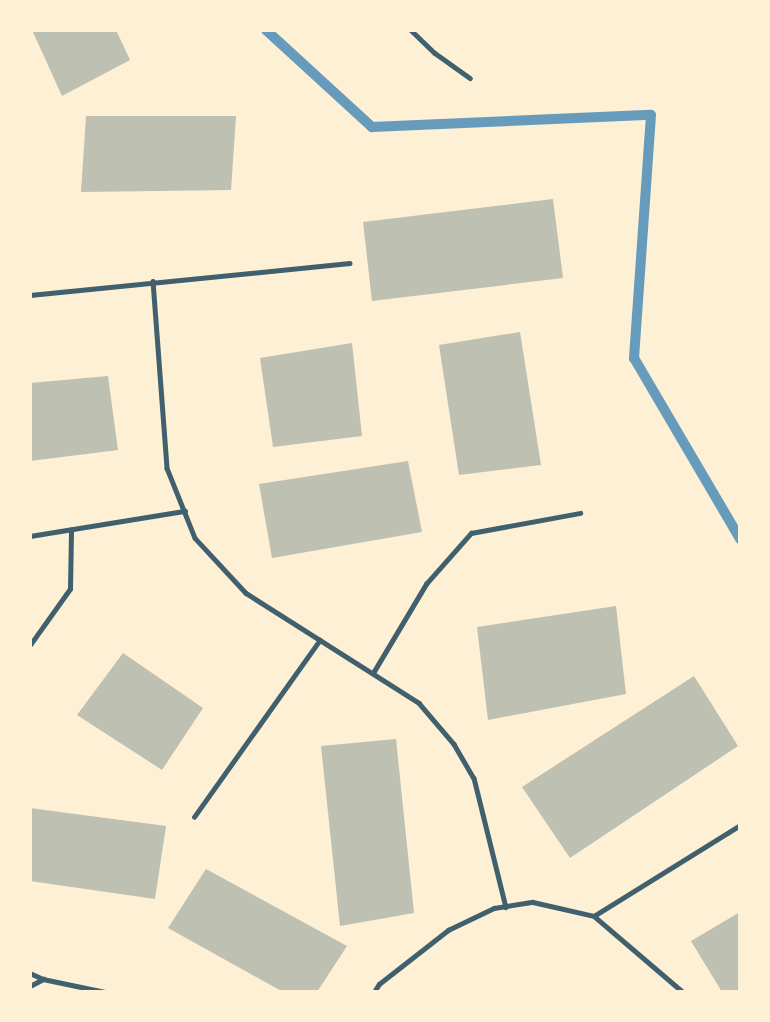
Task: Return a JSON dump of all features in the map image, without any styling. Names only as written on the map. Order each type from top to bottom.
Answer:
[{"type":"lane","points":[[411,30],[435,53],[470,78]]},
{"type":"lane","points":[[30,295],[349,263]]},
{"type":"lane","points":[[153,281],[167,468],[195,538],[246,593],[419,703],[454,744],[474,778],[506,907]]},
{"type":"lane","points":[[30,536],[185,511]]},
{"type":"lane","points":[[373,673],[426,584],[471,533],[580,513]]},
{"type":"lane","points":[[30,645],[70,589],[71,530]]},
{"type":"lane","points":[[194,817],[320,640]]},
{"type":"lane","points":[[594,916],[740,825]]},
{"type":"lane","points":[[374,992],[379,984],[448,930],[494,908],[533,902],[594,916],[683,992]]},
{"type":"lane","points":[[30,973],[43,979],[105,992]]},
{"type":"lane","points":[[30,986],[43,979]]},
{"type":"building","points":[[32,30],[116,30],[130,60],[62,96]]},
{"type":"building","points":[[86,116],[236,116],[231,190],[81,192]]},
{"type":"building","points":[[553,199],[563,278],[372,301],[363,222]]},
{"type":"building","points":[[520,332],[541,465],[459,475],[439,345]]},
{"type":"building","points":[[352,343],[362,436],[273,447],[260,358]]},
{"type":"building","points":[[108,376],[118,450],[30,461],[30,383]]},
{"type":"building","points":[[408,461],[422,532],[272,558],[259,484]]},
{"type":"building","points":[[616,606],[626,694],[488,720],[477,627]]},
{"type":"building","points":[[123,653],[203,708],[162,770],[77,715]]},
{"type":"building","points":[[694,676],[738,746],[570,858],[522,787]]},
{"type":"building","points":[[396,739],[414,913],[340,926],[321,746]]},
{"type":"building","points":[[30,808],[166,826],[155,899],[30,881]]},
{"type":"building","points":[[206,869],[347,946],[317,992],[283,992],[168,928]]},
{"type":"building","points":[[740,912],[740,992],[722,992],[691,941]]},
{"type":"waterway","points":[[266,30],[372,127],[651,115],[634,358],[740,539]]}]
